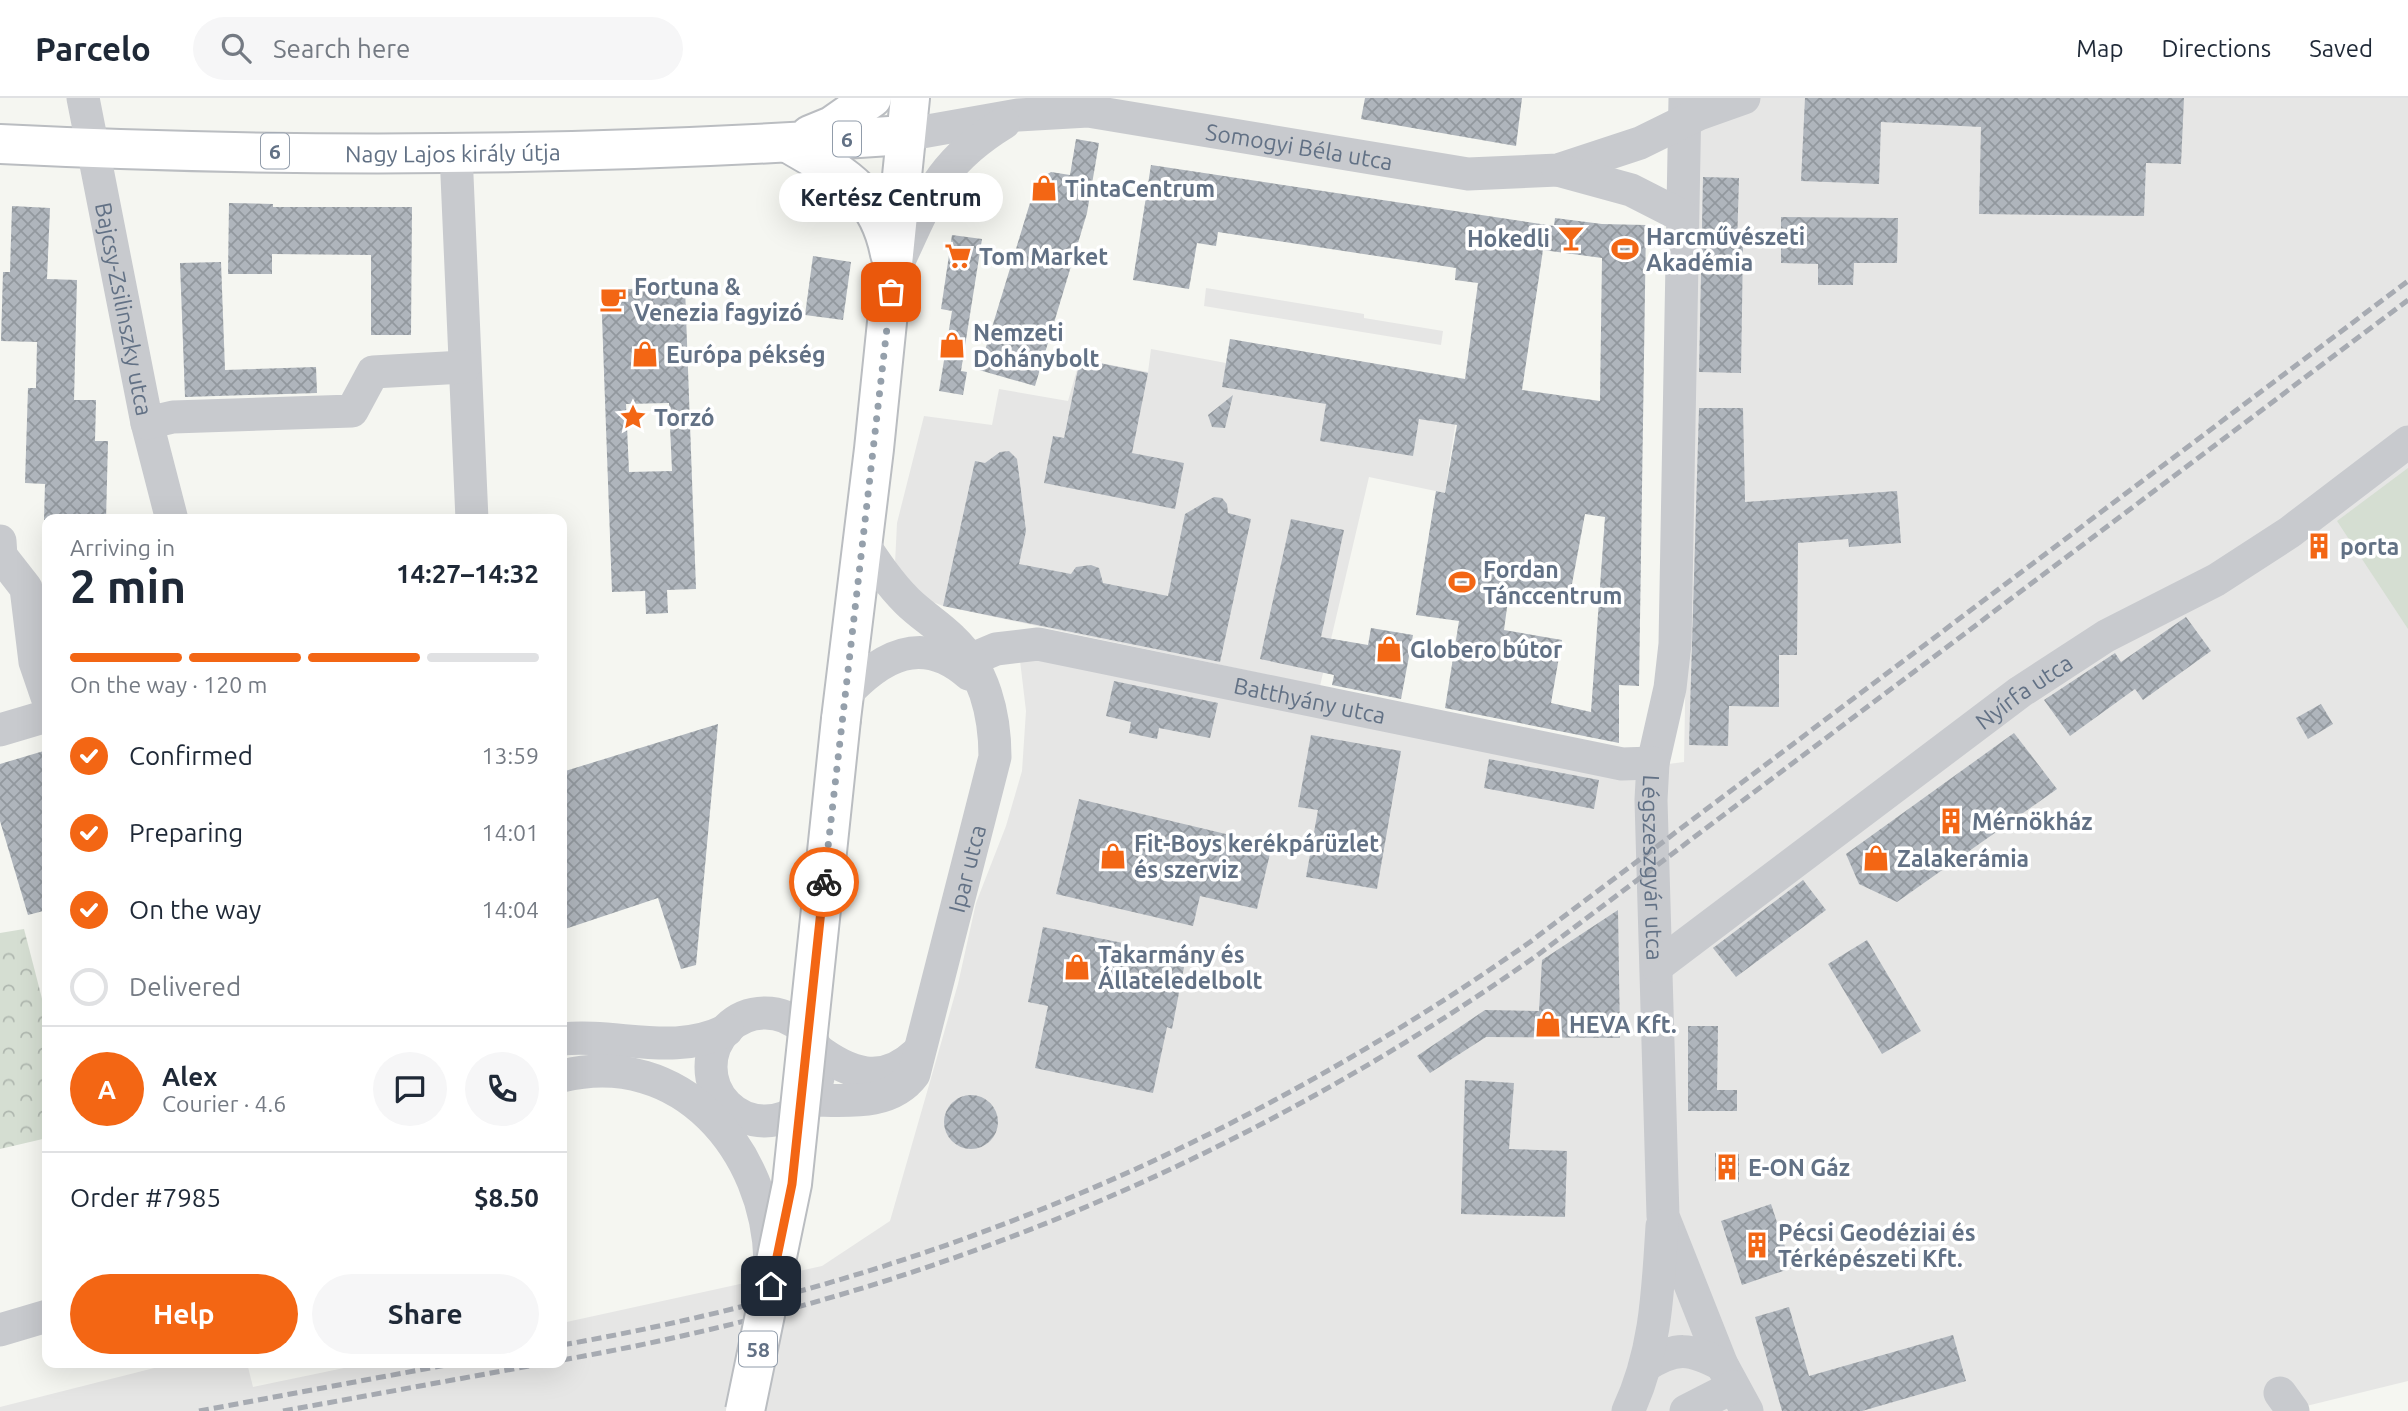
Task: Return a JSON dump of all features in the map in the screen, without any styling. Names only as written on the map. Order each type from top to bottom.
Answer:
[{"type":"main road","name":"6","points":[[788,144],[832,126],[872,98]]},
{"type":"main road","points":[[905,135],[910,98]]},
{"type":"main road","name":"Nagy Lajos király útja","points":[[0,144],[456,153],[788,144],[905,135]]},
{"type":"main road","name":"58","points":[[745,1411],[792,1184],[842,707],[893,273],[905,135]]},
{"type":"main road","points":[[788,144],[861,190],[887,237],[893,273]]},
{"type":"street","name":"Bajcsy-Zsilinszky utca","points":[[83,98],[147,424],[170,514]]},
{"type":"street","name":"Somogyi Béla utca","points":[[905,135],[1018,115],[1088,111],[1468,174],[1558,170],[1640,143],[1685,109],[1744,98]]},
{"type":"street","name":"Légszeszgyár utca","points":[[1685,109],[1675,644],[1670,688],[1653,763],[1651,800],[1657,966],[1657,1088],[1663,1216],[1734,1388]]},
{"type":"street","points":[[893,273],[929,200],[951,163],[983,136],[1018,115]]},
{"type":"street","points":[[456,153],[472,514]]},
{"type":"street","points":[[1558,170],[1631,190],[1660,202],[1682,216]]},
{"type":"street","points":[[147,424],[173,417],[352,411],[373,372],[464,367]]},
{"type":"street","name":"Nyírfa utca","points":[[1657,966],[2020,692],[2106,636],[2216,580],[2290,532],[2408,442]]},
{"type":"street","points":[[0,541],[1,556],[10,571],[26,588],[36,662],[42,681]]},
{"type":"street","name":"Ipar utca","points":[[808,1100],[868,1100],[906,1086],[914,1074],[993,766],[995,729],[977,674],[953,640],[908,602],[886,578],[861,541]]},
{"type":"street","name":"Batthyány utca","points":[[977,674],[996,649],[1038,644],[1609,761],[1653,763]]},
{"type":"street","points":[[842,707],[873,668],[892,658],[923,651],[949,659],[977,674]]},
{"type":"street","points":[[0,730],[42,717]]},
{"type":"street","points":[[567,1038],[589,1036],[639,1043],[694,1043],[727,1030],[754,1015],[778,1015],[801,1027],[816,1049],[860,1074],[889,1072],[905,1064],[919,1051]]},
{"type":"street","points":[[714,1083],[713,1055],[727,1030]]},
{"type":"street","points":[[639,1043],[677,1066],[714,1083],[731,1108],[752,1119],[778,1119],[795,1112],[808,1100],[818,1076],[816,1049]]},
{"type":"street","points":[[567,1075],[601,1070],[622,1072],[671,1087],[702,1108],[721,1127],[757,1187],[770,1237],[771,1286]]},
{"type":"street","points":[[1628,1411],[1645,1366],[1656,1322],[1663,1216]]},
{"type":"street","points":[[0,1329],[42,1317]]},
{"type":"street","points":[[1645,1366],[1665,1353],[1686,1350],[1734,1388],[1686,1411]]},
{"type":"shaded area","points":[[1696,98],[2408,98],[2408,1381],[2286,1411],[0,1411],[0,1407],[154,1368],[248,1368],[253,1387],[344,1368],[567,1368],[567,1322],[822,1266],[890,1221],[958,984],[976,903],[1006,826],[1022,771],[1026,711],[1019,652],[1621,770],[1684,762]]},
{"type":"shaded area","points":[[1206,288],[1364,314],[1364,318],[1443,331],[1441,345],[1204,306]]},
{"type":"shaded area","points":[[1230,339],[1462,379],[1445,493],[1369,477],[1320,686],[943,606],[928,600],[895,564],[897,523],[924,416],[992,425],[999,389],[1068,401],[1080,359],[1148,372],[1151,349],[1226,363]]},
{"type":"green space","points":[[2408,468],[2408,629],[2337,521]]},
{"type":"green space","points":[[24,929],[42,999],[42,1139],[0,1149],[0,933]]},
{"type":"building","points":[[1365,98],[1522,98],[1516,146],[1361,119]]},
{"type":"building","points":[[1805,98],[2184,98],[2181,164],[2146,163],[2144,216],[1979,214],[1981,127],[1881,122],[1879,184],[1801,181]]},
{"type":"building","points":[[1076,139],[1099,143],[1087,213],[1035,386],[979,370],[1037,180],[1051,172],[1070,175]]},
{"type":"building","points":[[1151,165],[1554,226],[1555,218],[1602,224],[1646,225],[1639,686],[1619,685],[1619,743],[1445,708],[1459,621],[1416,615],[1436,491],[1445,493],[1457,425],[1419,419],[1413,456],[1320,441],[1326,404],[1222,387],[1230,339],[1465,379],[1478,283],[1455,280],[1456,268],[1218,232],[1216,246],[1197,243],[1189,289],[1133,280]],"holes":[[[1543,250],[1602,258],[1600,401],[1522,390]],[[1585,514],[1605,517],[1591,712],[1551,703],[1562,640],[1504,630],[1508,600],[1569,600]]]},
{"type":"building","points":[[1703,177],[1739,178],[1737,245],[1743,245],[1741,373],[1699,372]]},
{"type":"building","points":[[229,203],[273,204],[273,207],[412,207],[411,335],[371,335],[371,255],[272,254],[272,274],[228,274]]},
{"type":"building","points":[[12,206],[50,208],[47,279],[77,280],[74,400],[96,400],[95,441],[108,441],[106,514],[44,514],[45,484],[25,483],[28,388],[36,388],[37,342],[1,341],[3,272],[10,272]]},
{"type":"building","points":[[1781,217],[1898,218],[1897,263],[1854,263],[1853,285],[1818,285],[1818,264],[1781,263]]},
{"type":"building","points":[[952,235],[982,239],[961,371],[967,372],[963,395],[939,391],[952,311],[941,309]]},
{"type":"building","points":[[813,256],[851,262],[843,320],[805,315]]},
{"type":"building","points":[[221,262],[225,370],[316,367],[317,393],[185,397],[180,263]]},
{"type":"building","points":[[685,287],[696,589],[667,590],[668,613],[646,614],[645,591],[612,592],[601,290]],"holes":[[[669,403],[672,471],[629,472],[626,404]]]},
{"type":"building","points":[[1080,359],[1148,373],[1132,453],[1184,463],[1175,509],[1044,483],[1053,436],[1064,438]]},
{"type":"building","points":[[1233,395],[1225,428],[1212,427],[1208,415]]},
{"type":"building","points":[[1699,408],[1743,408],[1745,502],[1897,491],[1901,543],[1849,547],[1848,539],[1798,543],[1797,655],[1779,655],[1779,707],[1729,706],[1728,746],[1689,745]]},
{"type":"building","points":[[1009,451],[1017,459],[1026,531],[1019,564],[1071,574],[1076,567],[1091,565],[1099,568],[1103,583],[1168,596],[1185,514],[1214,497],[1222,498],[1227,504],[1228,513],[1251,519],[1220,662],[943,606],[975,461],[985,463],[1000,452]]},
{"type":"building","points":[[1291,519],[1344,530],[1321,637],[1368,645],[1371,628],[1413,635],[1401,699],[1332,685],[1334,675],[1260,659]]},
{"type":"building","points":[[2186,617],[2211,651],[2143,700],[2135,689],[2070,736],[2044,700],[2115,653],[2121,662]]},
{"type":"building","points":[[1114,681],[1218,703],[1210,738],[1159,728],[1157,739],[1129,733],[1131,722],[1106,716]]},
{"type":"building","points":[[2321,704],[2333,724],[2308,739],[2296,718]]},
{"type":"building","points":[[718,724],[696,965],[681,969],[658,898],[567,928],[567,770]]},
{"type":"building","name":"Mérnökház","points":[[2014,733],[2057,789],[1897,902],[1859,884],[1846,854]]},
{"type":"building","points":[[1311,735],[1401,751],[1377,889],[1306,877],[1318,810],[1298,807]]},
{"type":"building","points":[[42,751],[42,911],[28,915],[0,821],[0,764]]},
{"type":"building","points":[[1489,759],[1599,780],[1594,809],[1484,788]]},
{"type":"building","points":[[1079,799],[1272,845],[1257,909],[1200,896],[1193,926],[1056,894]]},
{"type":"building","points":[[1803,880],[1826,910],[1736,977],[1713,948]]},
{"type":"building","points":[[1618,910],[1620,1038],[1486,1037],[1430,1073],[1417,1056],[1485,1010],[1539,1011],[1542,960]]},
{"type":"building","points":[[1043,927],[1123,943],[1121,955],[1184,967],[1172,1029],[1167,1027],[1153,1093],[1035,1068],[1048,1006],[1028,1002]]},
{"type":"building","points":[[1867,940],[1921,1031],[1882,1054],[1828,964]]},
{"type":"building","points":[[1688,1026],[1718,1026],[1717,1090],[1737,1090],[1737,1111],[1688,1111]]},
{"type":"building","points":[[1465,1080],[1514,1083],[1509,1149],[1567,1151],[1565,1217],[1461,1214]]},
{"type":"building","points":[[976,1095],[986,1099],[994,1107],[998,1122],[994,1137],[986,1145],[966,1149],[956,1145],[948,1137],[944,1117],[948,1107],[956,1099]]},
{"type":"building","name":"E-ON Gáz","points":[[1715,1153],[1739,1154],[1739,1182],[1715,1181]]},
{"type":"building","name":"Pécsi Geodéziai és Térképészeti Kft.","points":[[1771,1204],[1792,1268],[1742,1285],[1721,1221]]},
{"type":"building","points":[[1789,1307],[1809,1376],[1953,1335],[1966,1381],[1862,1411],[1782,1411],[1755,1317]]},
{"type":"railway","points":[[567,1344],[694,1318],[822,1285],[947,1245],[1068,1198],[1187,1145],[1304,1084],[1418,1017],[1530,942],[2408,281]]},
{"type":"railway","points":[[567,1359],[695,1333],[824,1300],[950,1259],[1073,1212],[1194,1158],[1311,1097],[1426,1029],[1539,954],[2408,300]]},
{"type":"railway","points":[[199,1411],[430,1368]]},
{"type":"railway","points":[[283,1411],[519,1368]]},
{"type":"way so far","points":[[824,882],[891,292]]},
{"type":"place","name":"TintaCentrum","points":[[1044,188]]},
{"type":"place","name":"Hokedli","points":[[1571,238]]},
{"type":"place","name":"Harcművészeti Akadémia","points":[[1625,249]]},
{"type":"place","name":"Tom Market","points":[[958,256]]},
{"type":"place","name":"Kertész Centrum","points":[[891,292]]},
{"type":"place","name":"Fortuna & Venezia fagyizó","points":[[613,299]]},
{"type":"place","name":"Nemzeti Dohánybolt","points":[[952,345]]},
{"type":"place","name":"Európa pékség","points":[[645,354]]},
{"type":"place","name":"Torzó","points":[[633,417]]},
{"type":"place","name":"porta","points":[[2319,546]]},
{"type":"place","name":"Fordan Tánccentrum","points":[[1462,582]]},
{"type":"place","name":"Globero bútor","points":[[1389,649]]},
{"type":"place","name":"Mérnökház","points":[[1951,821]]},
{"type":"place","name":"Fit-Boys kerékpárüzlet és szerviz","points":[[1113,856]]},
{"type":"place","name":"Zalakerámia","points":[[1876,858]]},
{"type":"place","name":"Takarmány és Állateledelbolt","points":[[1077,967]]},
{"type":"place","name":"HEVA Kft.","points":[[1548,1024]]},
{"type":"place","name":"E-ON Gáz","points":[[1727,1167]]},
{"type":"place","name":"Pécsi Geodéziai és Térképészeti Kft.","points":[[1757,1245]]},
{"type":"route","points":[[771,1286],[785,1232],[792,1184],[824,882]]}]
